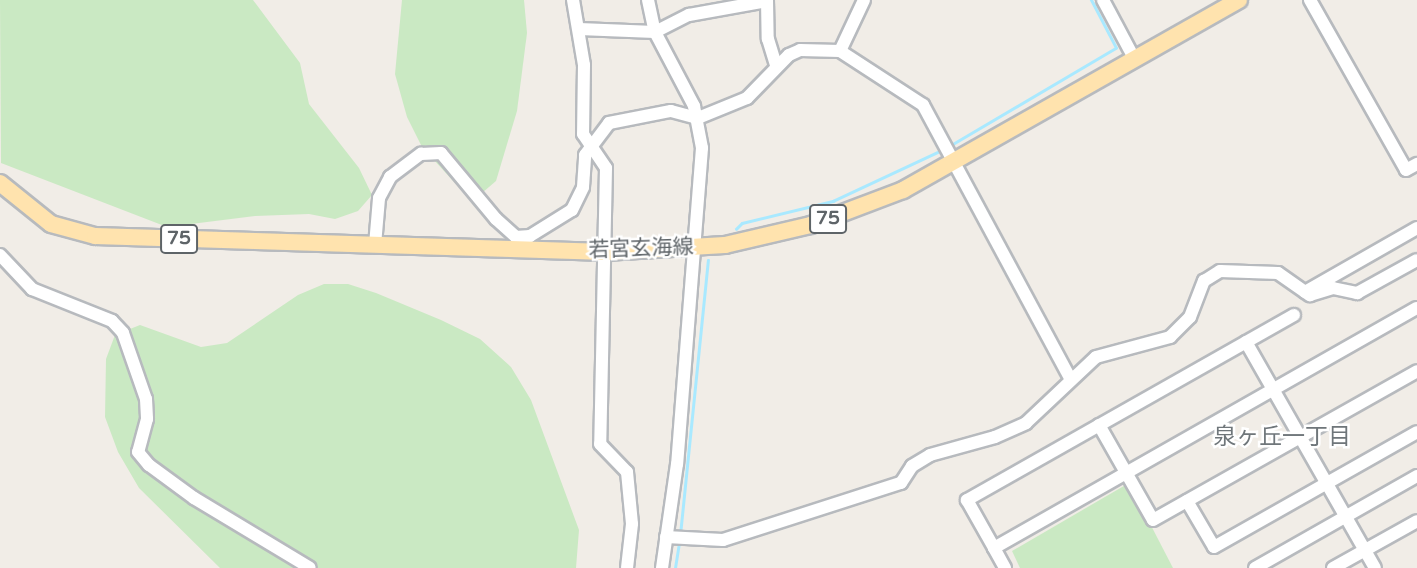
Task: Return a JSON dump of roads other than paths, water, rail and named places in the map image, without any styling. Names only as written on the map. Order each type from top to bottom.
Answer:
[{"type":"main road","name":"若宮玄海線","points":[[0,183],[51,224],[95,236],[605,252],[696,247],[811,225],[903,190],[1239,0]]},
{"type":"street","points":[[573,0],[584,65],[580,112],[589,146],[606,168],[600,444],[627,472],[632,524],[627,568]]},
{"type":"street","points":[[648,0],[655,32],[698,118],[702,148],[677,464],[662,568]]},
{"type":"street","points":[[840,51],[864,0]]},
{"type":"street","points":[[1103,0],[1135,60]]},
{"type":"street","points":[[1310,0],[1406,170],[1417,164]]},
{"type":"street","points":[[579,29],[655,32],[689,15],[767,1],[768,39],[776,65]]},
{"type":"street","points":[[375,245],[379,198],[390,177],[421,155],[441,153],[496,219],[516,237],[545,231],[572,210],[583,187],[589,146],[609,123],[671,111],[698,118],[747,98],[776,65],[800,50],[840,51],[914,96],[1070,379]]},
{"type":"street","points":[[1304,292],[1417,228]]},
{"type":"street","points":[[0,256],[32,289],[112,321],[122,333],[146,399],[147,419],[138,452],[149,466],[194,499],[310,568]]},
{"type":"street","points":[[666,537],[723,540],[888,489],[901,483],[912,466],[930,455],[995,437],[1026,423],[1070,379],[1096,358],[1170,337],[1190,317],[1204,281],[1220,271],[1278,273],[1304,292],[1332,288],[1357,293],[1417,260]]},
{"type":"street","points":[[994,548],[1417,308]]},
{"type":"street","points":[[1005,568],[967,500],[1294,315]]},
{"type":"street","points":[[1247,342],[1375,568]]},
{"type":"street","points":[[1099,425],[1153,520],[1417,371]]},
{"type":"street","points":[[1187,501],[1214,547],[1417,432]]},
{"type":"street","points":[[1255,568],[1417,476]]},
{"type":"street","points":[[1333,568],[1417,521]]},
{"type":"waterway","points":[[951,145],[1116,48],[1091,0]]},
{"type":"waterway","points":[[736,229],[742,223],[833,201],[942,150]]},
{"type":"waterway","points":[[680,535],[708,260]]},
{"type":"waterway","points":[[675,568],[679,542]]},
{"type":"district","name":"泉ヶ丘一丁目","points":[[1282,437]]}]
